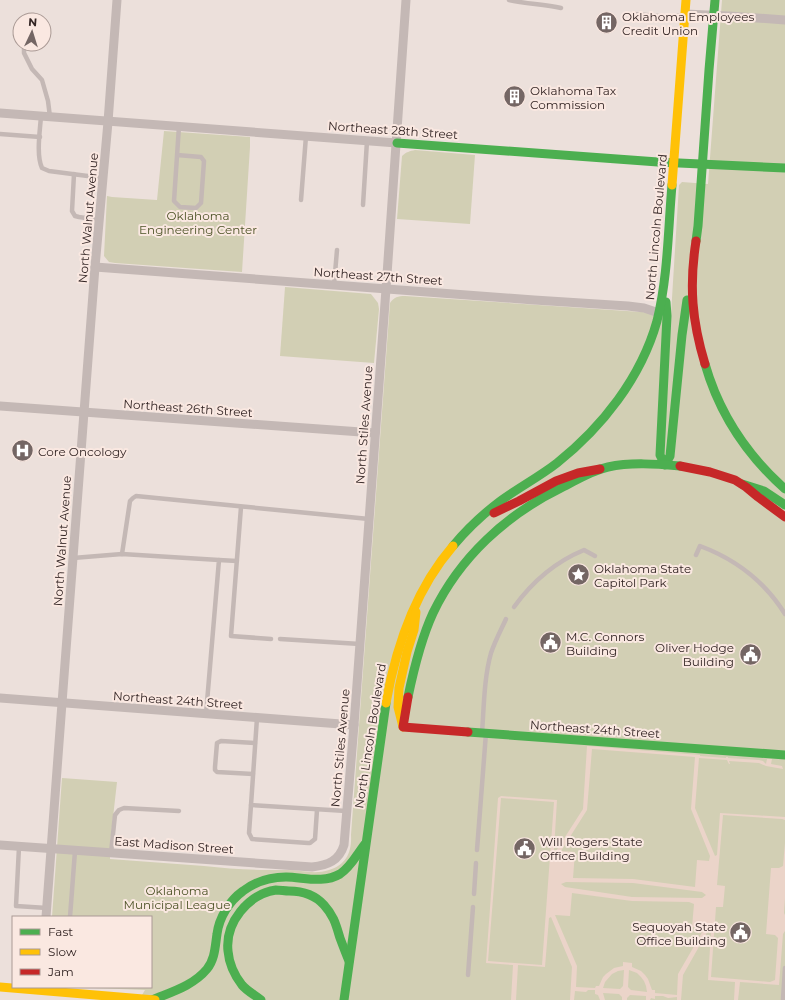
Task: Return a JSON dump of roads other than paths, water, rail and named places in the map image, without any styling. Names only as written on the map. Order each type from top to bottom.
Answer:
[{"type":"main road","name":"North Lincoln Boulevard","points":[[344,999],[384,711],[393,664],[404,629],[418,598],[435,570],[457,540],[477,519],[570,452],[603,420],[627,387],[644,357],[650,340],[659,313],[664,280],[686,0]]},
{"type":"main road","points":[[665,465],[670,456],[682,335],[698,226],[715,0]]},
{"type":"main road","name":"Northeast 28th Street","points":[[397,143],[785,168]]},
{"type":"main road","points":[[692,271],[692,294],[695,322],[699,344],[710,378],[729,420],[742,441],[754,457],[785,490]]},
{"type":"main road","points":[[664,280],[667,316],[660,455],[665,465]]},
{"type":"main road","points":[[477,519],[498,512],[556,481],[578,472],[622,465],[665,465],[687,467],[705,471],[764,491],[785,505]]},
{"type":"main road","points":[[403,727],[414,668],[419,651],[432,617],[452,580],[476,550],[490,536],[524,508],[600,469]]},
{"type":"main road","points":[[742,484],[785,517]]},
{"type":"main road","points":[[403,727],[398,707],[399,688],[407,652],[414,630],[418,598]]},
{"type":"main road","name":"Northeast 24th Street","points":[[403,727],[785,755]]},
{"type":"main road","points":[[152,1000],[191,983],[208,969],[214,957],[220,922],[232,902],[242,892],[266,879],[278,877],[325,879],[333,877],[347,868],[366,842]]},
{"type":"main road","points":[[261,1000],[247,990],[234,973],[229,960],[228,946],[230,929],[236,915],[253,898],[265,892],[292,890],[305,893],[320,901],[330,913],[338,927],[339,937],[349,962]]},
{"type":"main road","points":[[0,987],[12,987]]},
{"type":"main road","points":[[41,988],[155,1000]]},
{"type":"street","name":"North Walnut Avenue","points":[[46,913],[95,267],[117,0]]},
{"type":"street","name":"North Stiles Avenue","points":[[342,852],[344,845],[354,725],[397,143],[406,0]]},
{"type":"street","points":[[685,14],[785,20]]},
{"type":"street","name":"Northeast 28th Street","points":[[0,113],[397,143]]},
{"type":"street","name":"Northeast 27th Street","points":[[95,267],[628,306],[644,308],[659,313]]},
{"type":"street","name":"Northeast 26th Street","points":[[0,406],[375,433]]},
{"type":"street","name":"Northeast 24th Street","points":[[0,698],[354,725]]},
{"type":"street","name":"East Madison Street","points":[[0,845],[312,867],[330,863],[342,852]]},
{"type":"lane","points":[[509,0],[561,8]]},
{"type":"lane","points":[[634,14],[672,17],[685,14]]},
{"type":"lane","points":[[24,52],[32,69],[42,80],[48,101],[46,116],[40,137],[39,160],[42,168],[49,171],[103,178]]},
{"type":"lane","points":[[177,155],[201,157],[204,161],[201,203],[196,208],[180,207],[174,202],[177,155],[180,126]]},
{"type":"lane","points":[[0,134],[40,137]]},
{"type":"lane","points":[[301,200],[306,136]]},
{"type":"lane","points":[[363,205],[368,141]]},
{"type":"lane","points":[[74,174],[72,211],[75,216],[99,220]]},
{"type":"lane","points":[[334,285],[337,250]]},
{"type":"lane","points":[[122,554],[130,501],[136,496],[369,519]]},
{"type":"lane","points":[[241,506],[231,636],[271,639]]},
{"type":"lane","points":[[696,554],[700,546],[726,557],[755,578],[785,614]]},
{"type":"lane","points":[[514,607],[533,584],[559,562],[572,554],[584,550],[595,556]]},
{"type":"lane","points":[[73,558],[122,554],[237,561]]},
{"type":"lane","points":[[206,714],[219,560]]},
{"type":"lane","points":[[478,850],[487,673],[492,652],[506,618]]},
{"type":"lane","points":[[280,639],[360,644]]},
{"type":"lane","points":[[257,718],[249,833],[251,837],[310,843],[315,839],[317,810]]},
{"type":"lane","points":[[253,774],[217,772],[215,767],[217,743],[219,741],[255,743]]},
{"type":"lane","points":[[251,805],[346,811]]},
{"type":"lane","points":[[111,853],[115,815],[119,810],[124,808],[179,811]]},
{"type":"lane","points":[[19,846],[16,906],[46,913]]},
{"type":"lane","points":[[70,916],[75,851]]},
{"type":"lane","points":[[474,894],[476,863]]},
{"type":"lane","points":[[468,975],[473,907]]},
{"type":"lane","points":[[783,999],[785,968]]},
{"type":"place","name":"Oklahoma Employees Credit Union","points":[[606,23]]},
{"type":"place","name":"Oklahoma Tax Commission","points":[[515,97]]},
{"type":"place","name":"Core Oncology","points":[[23,451]]},
{"type":"place","name":"Oklahoma State Capitol Park","points":[[578,575]]},
{"type":"place","name":"M.C. Connors Building","points":[[551,643]]},
{"type":"place","name":"Oliver Hodge Building","points":[[750,654]]},
{"type":"place","name":"Will Rogers State Office Building","points":[[524,848]]},
{"type":"place","name":"Sequoyah State Office Building","points":[[741,933]]},
{"type":"park label","name":"Oklahoma Engineering Center","points":[[198,222]]},
{"type":"park label","name":"Oklahoma Municipal League","points":[[177,897]]}]
